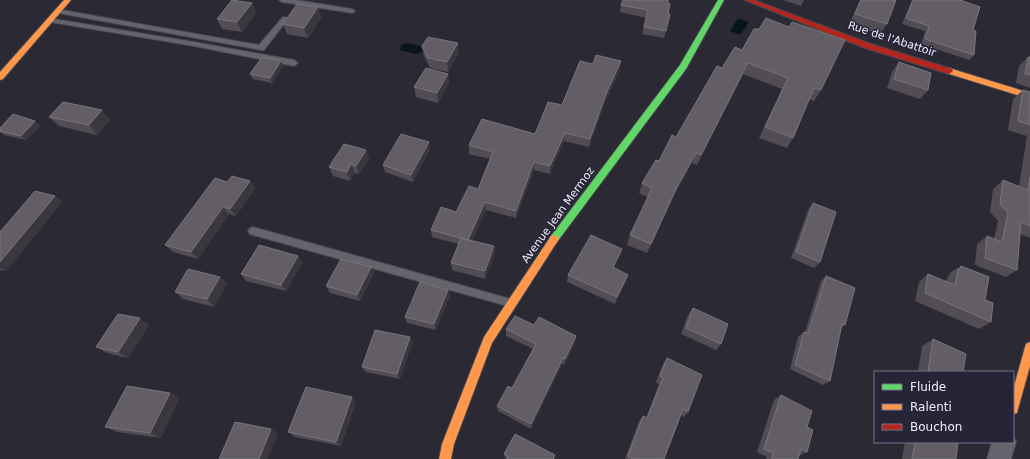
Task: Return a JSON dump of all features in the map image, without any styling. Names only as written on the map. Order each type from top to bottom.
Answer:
[{"type":"street","points":[[0,77],[68,0]]},
{"type":"street","name":"Avenue Jean Mermoz","points":[[445,459],[448,444],[488,340],[546,250],[683,67],[721,0]]},
{"type":"street","name":"Rue de l'Abattoir","points":[[748,0],[868,46],[1030,96]]},
{"type":"street","points":[[1014,405],[1030,346]]},
{"type":"street","points":[[999,459],[1004,443]]},
{"type":"lane","points":[[282,0],[352,11]]},
{"type":"lane","points":[[58,11],[261,48],[285,19]]},
{"type":"lane","points":[[50,20],[194,44],[294,63]]},
{"type":"lane","points":[[253,230],[511,303]]},
{"type":"shaded area","points":[[738,18],[749,22],[740,35],[730,31]]},
{"type":"shaded area","points":[[406,43],[420,46],[423,51],[416,54],[400,50],[401,45]]},
{"type":"building","points":[[232,0],[252,3],[237,22],[217,19]]},
{"type":"building","points":[[623,0],[668,0],[668,3],[670,4],[668,14],[670,14],[666,31],[644,27],[648,10],[621,5]]},
{"type":"building","points":[[861,0],[896,0],[887,24],[855,14]]},
{"type":"building","points":[[913,0],[960,0],[980,7],[973,30],[976,31],[974,55],[925,39],[929,26],[906,18]]},
{"type":"building","points":[[297,4],[318,7],[304,28],[283,24]]},
{"type":"building","points":[[766,18],[789,27],[792,22],[845,40],[821,90],[814,88],[793,138],[765,127],[788,78],[748,63],[701,155],[696,153],[677,187],[651,244],[630,235],[652,188],[642,183],[656,160],[659,161],[672,135],[676,137],[717,66],[722,68],[735,47],[742,50],[754,29],[759,29]]},
{"type":"building","points":[[428,37],[458,43],[447,62],[428,58],[422,46]]},
{"type":"building","points":[[596,55],[621,61],[606,94],[590,139],[565,133],[550,166],[534,162],[516,211],[485,202],[468,240],[431,230],[441,207],[456,212],[469,186],[478,189],[493,152],[469,145],[482,119],[535,134],[548,102],[562,105],[580,61],[593,64]]},
{"type":"building","points":[[262,57],[281,61],[270,78],[250,74]]},
{"type":"building","points":[[1028,57],[1030,57],[1030,75],[1025,74]]},
{"type":"building","points":[[899,62],[931,73],[928,90],[894,79]]},
{"type":"building","points":[[426,68],[448,74],[437,93],[414,87]]},
{"type":"building","points":[[1023,90],[1030,92],[1030,125],[1018,121]]},
{"type":"building","points":[[63,102],[102,110],[89,125],[49,117]]},
{"type":"building","points":[[13,114],[35,121],[21,136],[0,131],[0,128]]},
{"type":"building","points":[[401,134],[429,142],[411,175],[383,165]]},
{"type":"building","points":[[344,144],[366,150],[356,166],[351,164],[347,172],[329,167]]},
{"type":"building","points":[[232,176],[250,181],[230,209],[223,207],[191,252],[165,245],[215,178],[227,182]]},
{"type":"building","points":[[1030,177],[1030,226],[1021,222],[1017,270],[985,258],[987,236],[1002,242],[1008,213],[1000,204],[1003,180],[1028,190]]},
{"type":"building","points":[[35,191],[55,196],[0,262],[0,232]]},
{"type":"building","points":[[813,203],[836,212],[820,262],[796,252]]},
{"type":"building","points":[[591,235],[622,249],[613,267],[628,275],[617,297],[568,275]]},
{"type":"building","points":[[461,238],[494,246],[485,271],[451,263]]},
{"type":"building","points":[[259,245],[298,256],[281,285],[241,274]]},
{"type":"building","points":[[341,259],[371,267],[357,295],[326,286]]},
{"type":"building","points":[[961,266],[989,277],[985,300],[993,303],[991,322],[925,293],[928,274],[955,285],[958,269],[960,269]]},
{"type":"building","points":[[188,269],[220,277],[207,299],[175,292]]},
{"type":"building","points":[[826,276],[855,288],[845,325],[842,324],[830,381],[795,365],[804,332],[808,333]]},
{"type":"building","points":[[420,282],[448,290],[434,324],[405,317]]},
{"type":"building","points":[[693,308],[728,324],[721,344],[686,328]]},
{"type":"building","points":[[118,314],[140,318],[118,352],[96,347]]},
{"type":"building","points":[[515,316],[534,325],[539,317],[576,336],[565,359],[563,358],[531,424],[497,406],[508,386],[512,388],[536,344],[506,329]]},
{"type":"building","points":[[375,330],[410,337],[397,374],[362,367]]},
{"type":"building","points":[[933,339],[966,354],[963,371],[928,371]]},
{"type":"building","points":[[667,358],[702,375],[688,412],[683,409],[664,459],[633,459],[628,456],[643,416],[647,418],[663,378],[660,376]]},
{"type":"building","points":[[127,386],[170,393],[150,433],[105,427]]},
{"type":"building","points":[[306,387],[352,397],[336,442],[288,432]]},
{"type":"building","points":[[781,395],[812,411],[807,427],[813,430],[807,452],[801,449],[798,459],[772,459],[773,453],[764,449]]},
{"type":"building","points":[[235,422],[271,429],[259,459],[219,459]]},
{"type":"building","points":[[515,434],[555,455],[553,459],[507,459],[508,456],[504,454]]},
{"type":"building","points":[[915,443],[958,443],[956,459],[912,459]]},
{"type":"traffic: fast","points":[[554,239],[683,67],[721,0]]},
{"type":"traffic: slow","points":[[0,77],[68,0]]},
{"type":"traffic: slow","points":[[949,71],[1030,96]]},
{"type":"traffic: slow","points":[[445,459],[448,444],[488,340],[554,239]]},
{"type":"traffic: slow","points":[[1014,405],[1030,347]]},
{"type":"traffic: jam","points":[[748,0],[868,46],[949,71]]}]
